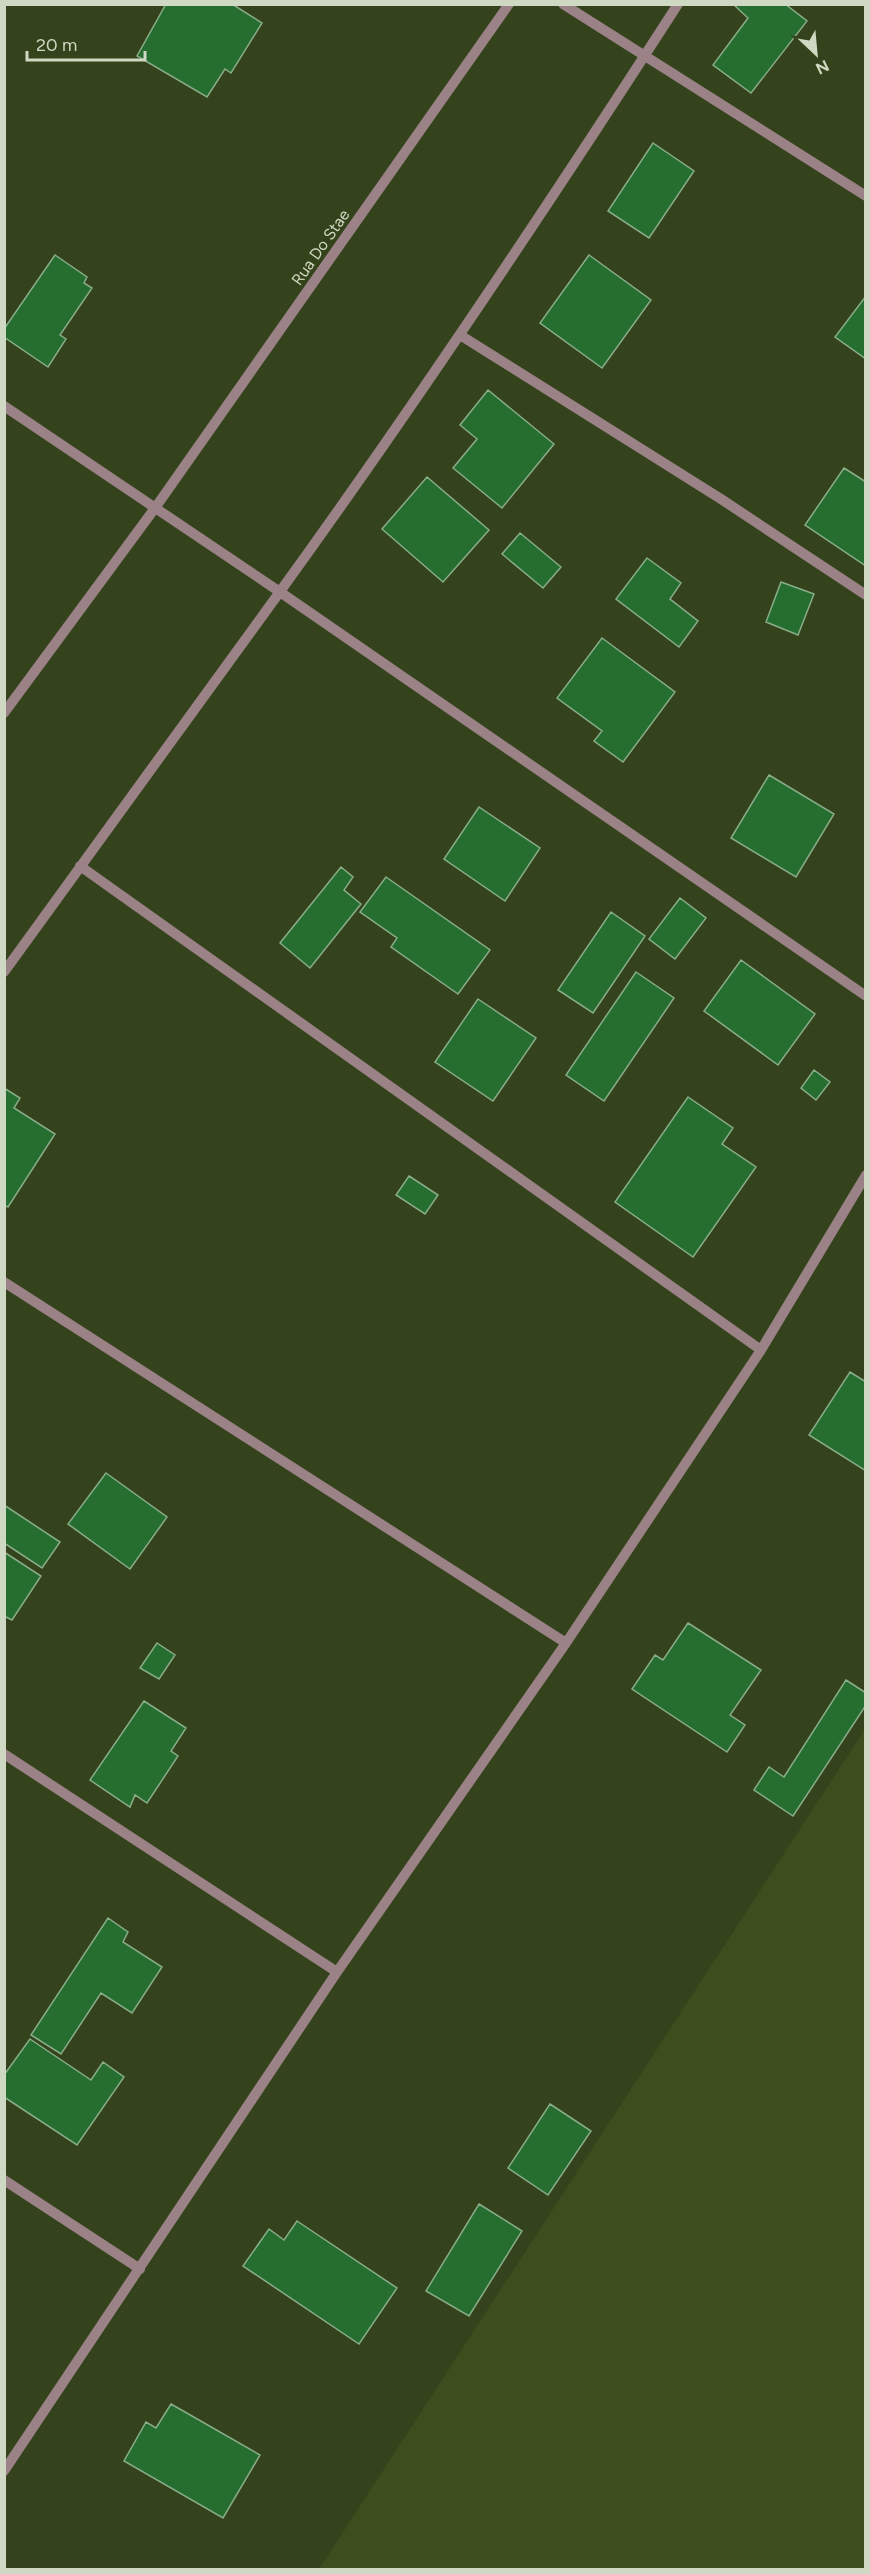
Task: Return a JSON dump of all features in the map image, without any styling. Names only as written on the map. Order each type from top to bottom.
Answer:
[{"type":"street","name":"Rua Do Stae","points":[[4,713],[155,507],[509,4]]},
{"type":"street","points":[[563,4],[866,196]]},
{"type":"street","points":[[4,972],[280,592],[460,335],[678,4]]},
{"type":"street","points":[[460,335],[721,499],[866,595]]},
{"type":"street","points":[[4,406],[280,592],[866,996]]},
{"type":"street","points":[[80,866],[761,1350]]},
{"type":"street","points":[[4,2470],[337,1972],[566,1643],[761,1350],[866,1175]]},
{"type":"street","points":[[4,1282],[566,1643]]},
{"type":"street","points":[[4,1754],[337,1972]]},
{"type":"street","points":[[4,2180],[140,2269]]},
{"type":"shaded area","points":[[865,1729],[865,2569],[319,2569]]},
{"type":"building","points":[[166,4],[232,4],[262,23],[231,73],[225,69],[207,97],[137,56]]},
{"type":"building","points":[[733,4],[785,4],[807,21],[751,93],[713,65],[748,18]]},
{"type":"building","points":[[653,143],[694,171],[649,238],[608,211]]},
{"type":"building","points":[[55,255],[87,277],[84,283],[92,288],[60,335],[66,339],[48,367],[4,337],[4,329]]},
{"type":"building","points":[[589,255],[651,300],[602,368],[540,323]]},
{"type":"building","points":[[866,296],[866,359],[835,337]]},
{"type":"building","points":[[488,390],[554,444],[502,508],[453,468],[477,439],[460,425]]},
{"type":"building","points":[[844,468],[866,482],[866,566],[805,525]]},
{"type":"building","points":[[427,477],[489,530],[443,582],[382,529]]},
{"type":"building","points":[[520,533],[561,567],[543,588],[502,554]]},
{"type":"building","points":[[647,558],[681,583],[670,599],[698,621],[679,647],[616,599]]},
{"type":"building","points":[[781,582],[814,594],[798,635],[766,622]]},
{"type":"building","points":[[602,638],[675,692],[623,762],[594,741],[602,731],[557,698]]},
{"type":"building","points":[[769,775],[834,814],[796,877],[731,838]]},
{"type":"building","points":[[479,807],[540,848],[505,901],[444,859]]},
{"type":"building","points":[[341,867],[353,877],[344,890],[361,904],[310,968],[280,943]]},
{"type":"building","points":[[386,877],[490,950],[458,994],[391,947],[397,938],[360,912]]},
{"type":"building","points":[[680,898],[706,918],[675,959],[649,939]]},
{"type":"building","points":[[611,912],[645,936],[593,1013],[558,990]]},
{"type":"building","points":[[741,960],[815,1014],[778,1065],[704,1011]]},
{"type":"building","points":[[636,972],[674,998],[604,1101],[566,1075]]},
{"type":"building","points":[[478,999],[536,1038],[493,1101],[435,1062]]},
{"type":"building","points":[[814,1070],[830,1082],[816,1100],[801,1088]]},
{"type":"building","points":[[4,1088],[20,1098],[14,1108],[55,1134],[8,1207],[4,1205]]},
{"type":"building","points":[[688,1097],[733,1128],[722,1144],[756,1167],[693,1257],[615,1202]]},
{"type":"building","points":[[409,1176],[438,1195],[425,1214],[396,1195]]},
{"type":"building","points":[[850,1372],[866,1382],[866,1471],[809,1435]]},
{"type":"building","points":[[106,1473],[167,1517],[130,1569],[68,1524]]},
{"type":"building","points":[[4,1505],[60,1542],[42,1568],[4,1543]]},
{"type":"building","points":[[4,1552],[41,1576],[12,1620],[4,1616]]},
{"type":"building","points":[[688,1623],[761,1670],[730,1715],[745,1725],[727,1752],[632,1689],[655,1655],[663,1660]]},
{"type":"building","points":[[157,1643],[175,1655],[159,1679],[140,1668]]},
{"type":"building","points":[[846,1680],[866,1693],[866,1705],[793,1816],[754,1790],[769,1767],[784,1777]]},
{"type":"building","points":[[144,1701],[186,1728],[171,1751],[178,1756],[147,1803],[135,1795],[130,1807],[90,1780]]},
{"type":"building","points":[[108,1918],[128,1932],[123,1942],[162,1967],[132,2013],[101,1993],[61,2054],[31,2035]]},
{"type":"building","points":[[30,2039],[91,2080],[103,2062],[124,2077],[77,2145],[4,2097],[4,2075]]},
{"type":"building","points":[[550,2104],[591,2131],[548,2195],[508,2168]]},
{"type":"building","points":[[479,2204],[522,2231],[469,2316],[426,2291]]},
{"type":"building","points":[[297,2221],[397,2288],[359,2344],[243,2266],[269,2229],[284,2240]]},
{"type":"building","points":[[171,2404],[260,2455],[223,2518],[124,2461],[146,2422],[156,2428]]}]
